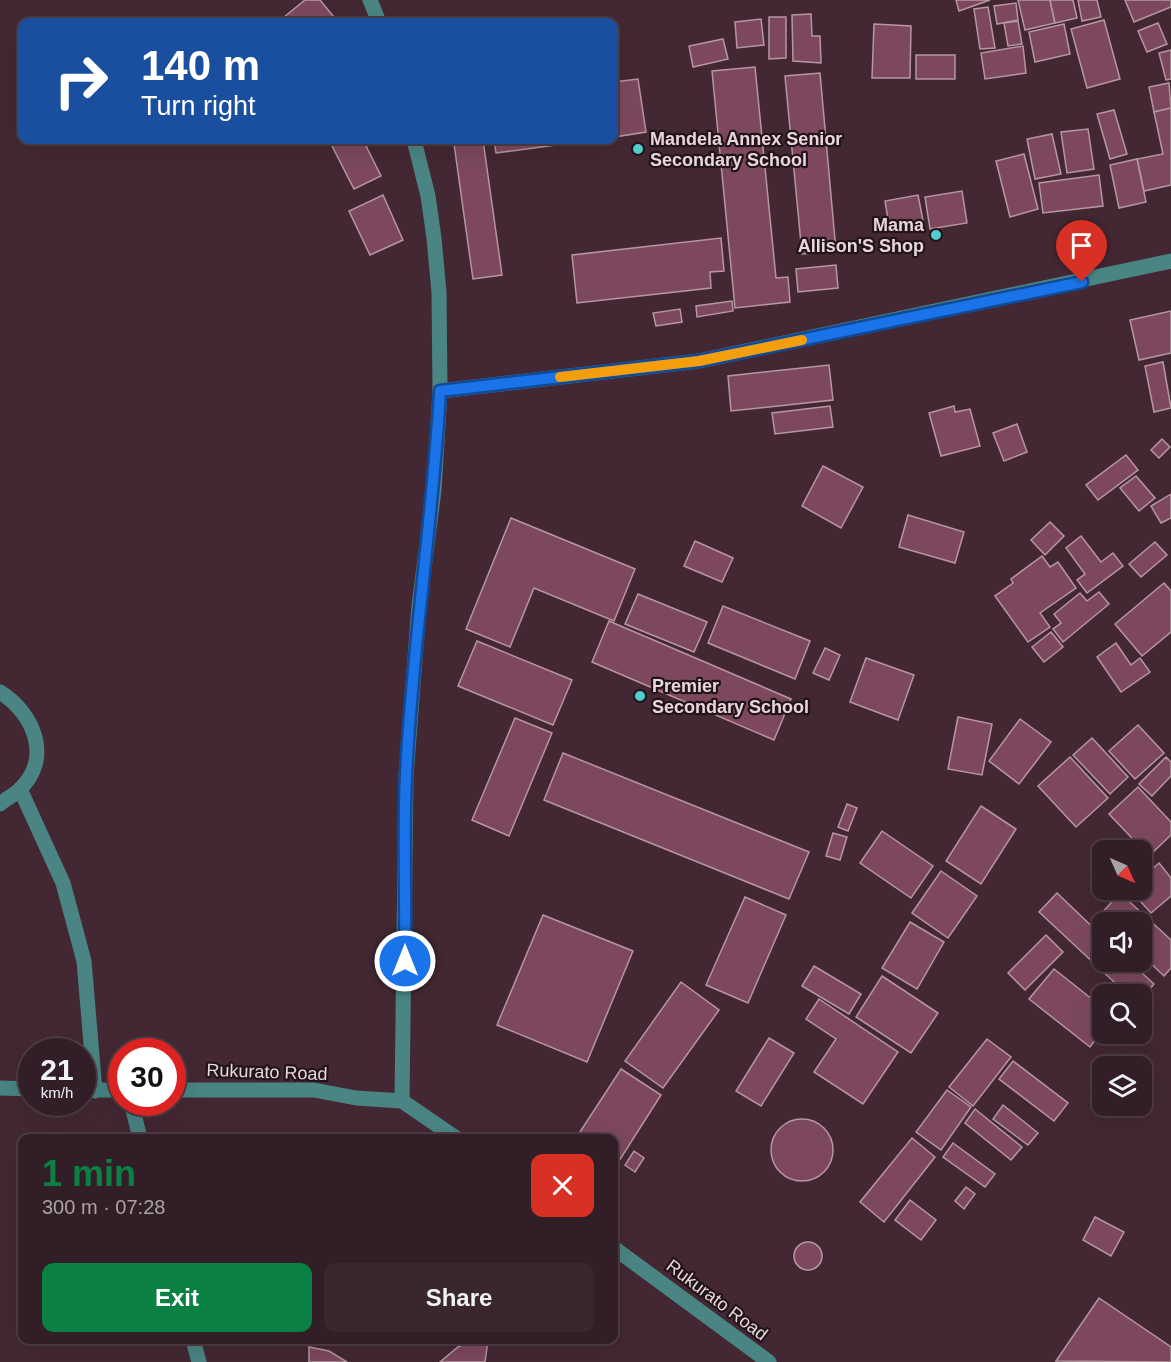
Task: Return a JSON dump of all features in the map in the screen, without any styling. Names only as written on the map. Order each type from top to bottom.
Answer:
[{"type":"street","points":[[370,0],[377,18]]},
{"type":"street","points":[[415,144],[428,196],[434,237],[439,292],[440,391],[434,490],[419,606],[406,776],[402,1101],[450,1134]]},
{"type":"street","points":[[440,391],[699,361],[1015,297],[1171,261]]},
{"type":"street","points":[[0,692],[17,703],[31,722],[37,745],[33,769],[20,789],[0,804]]},
{"type":"street","points":[[20,789],[63,883],[84,962],[87,1038]]},
{"type":"street","points":[[0,1088],[18,1089]]},
{"type":"street","name":"Rukurato Road","points":[[186,1090],[314,1090],[356,1098],[402,1101]]},
{"type":"street","points":[[134,1116],[139,1134]]},
{"type":"street","name":"Rukurato Road","points":[[618,1251],[769,1362]]},
{"type":"street","points":[[194,1344],[199,1362]]},
{"type":"building","points":[[305,0],[320,0],[335,18],[283,18]]},
{"type":"building","points":[[956,0],[990,0],[959,11]]},
{"type":"building","points":[[1018,0],[1050,0],[1055,23],[1025,30]]},
{"type":"building","points":[[1050,0],[1073,0],[1077,18],[1055,23]]},
{"type":"building","points":[[1078,0],[1097,0],[1101,17],[1082,21]]},
{"type":"building","points":[[1125,0],[1171,0],[1171,7],[1134,22]]},
{"type":"building","points":[[1016,3],[1018,20],[997,24],[994,6]]},
{"type":"building","points":[[988,7],[995,48],[980,49],[974,9]]},
{"type":"building","points":[[811,14],[812,36],[820,36],[821,63],[793,61],[792,15]]},
{"type":"building","points":[[769,17],[786,17],[786,58],[769,59]]},
{"type":"building","points":[[761,19],[764,45],[737,48],[735,22]]},
{"type":"building","points":[[1104,20],[1120,79],[1087,88],[1071,29]]},
{"type":"building","points":[[1018,21],[1022,44],[1008,46],[1004,23]]},
{"type":"building","points":[[1158,23],[1167,44],[1147,52],[1138,31]]},
{"type":"building","points":[[874,24],[911,26],[910,78],[872,78]]},
{"type":"building","points":[[1064,24],[1070,54],[1035,62],[1029,32]]},
{"type":"building","points":[[723,39],[728,59],[693,67],[689,46]]},
{"type":"building","points":[[1023,46],[1026,73],[985,79],[981,53]]},
{"type":"building","points":[[1171,50],[1171,79],[1166,80],[1159,53]]},
{"type":"building","points":[[916,55],[955,55],[955,79],[916,79]]},
{"type":"building","points":[[755,67],[776,278],[788,277],[790,302],[735,308],[712,71]]},
{"type":"building","points":[[820,73],[836,251],[802,254],[785,76]]},
{"type":"building","points":[[638,79],[646,132],[618,136],[618,82]]},
{"type":"building","points":[[1169,83],[1171,108],[1154,112],[1149,87]]},
{"type":"building","points":[[1171,108],[1171,185],[1144,191],[1137,159],[1163,154],[1154,112]]},
{"type":"building","points":[[1114,110],[1127,154],[1110,159],[1097,114]]},
{"type":"building","points":[[1088,129],[1094,169],[1067,173],[1061,132]]},
{"type":"building","points":[[1052,134],[1061,174],[1035,179],[1027,139]]},
{"type":"building","points":[[331,144],[365,144],[381,176],[354,189]]},
{"type":"building","points":[[454,144],[484,144],[502,275],[473,279]]},
{"type":"building","points":[[495,144],[563,144],[496,153]]},
{"type":"building","points":[[1024,154],[1038,209],[1010,217],[996,161]]},
{"type":"building","points":[[1137,159],[1146,202],[1119,208],[1110,165]]},
{"type":"building","points":[[1099,175],[1103,206],[1043,213],[1039,183]]},
{"type":"building","points":[[962,191],[967,223],[930,229],[925,197]]},
{"type":"building","points":[[383,195],[403,240],[370,255],[349,211]]},
{"type":"building","points":[[918,195],[924,226],[890,232],[885,201]]},
{"type":"building","points":[[721,238],[724,271],[710,272],[711,288],[577,303],[572,255]]},
{"type":"building","points":[[836,265],[838,288],[798,292],[796,269]]},
{"type":"building","points":[[732,301],[733,311],[697,317],[696,306]]},
{"type":"building","points":[[680,309],[682,322],[656,326],[653,313]]},
{"type":"building","points":[[1171,311],[1171,353],[1139,360],[1130,320]]},
{"type":"building","points":[[1163,362],[1171,408],[1154,412],[1145,366]]},
{"type":"building","points":[[829,365],[833,400],[731,411],[728,376]]},
{"type":"building","points":[[830,406],[833,427],[775,434],[772,413]]},
{"type":"building","points":[[954,406],[955,412],[970,409],[980,446],[941,456],[929,413]]},
{"type":"building","points":[[1017,424],[1027,452],[1004,461],[993,433]]},
{"type":"building","points":[[1162,439],[1170,447],[1159,458],[1151,450]]},
{"type":"building","points":[[1126,455],[1138,470],[1098,500],[1086,485]]},
{"type":"building","points":[[823,466],[863,487],[841,528],[802,506]]},
{"type":"building","points":[[1136,476],[1155,498],[1139,511],[1120,488]]},
{"type":"building","points":[[1171,494],[1171,518],[1161,523],[1151,506]]},
{"type":"building","points":[[908,515],[964,532],[955,563],[899,547]]},
{"type":"building","points":[[511,518],[635,569],[614,621],[534,588],[510,647],[466,629]]},
{"type":"building","points":[[1050,522],[1064,536],[1045,555],[1031,540]]},
{"type":"building","points":[[1081,536],[1101,562],[1113,553],[1123,566],[1087,593],[1077,580],[1085,574],[1066,548]]},
{"type":"building","points":[[695,541],[733,558],[722,582],[684,566]]},
{"type":"building","points":[[1155,542],[1167,555],[1141,577],[1129,564]]},
{"type":"building","points":[[1042,556],[1050,567],[1058,562],[1076,588],[1040,613],[1050,627],[1028,642],[995,596],[1013,583],[1011,579]]},
{"type":"building","points":[[1164,583],[1171,591],[1171,632],[1142,656],[1115,624]]},
{"type":"building","points":[[1099,592],[1109,604],[1063,642],[1053,629],[1061,623],[1054,614],[1080,593],[1087,601]]},
{"type":"building","points":[[638,594],[707,622],[694,652],[625,624]]},
{"type":"building","points":[[723,606],[810,641],[795,679],[708,643]]},
{"type":"building","points":[[609,621],[791,699],[774,740],[592,662]]},
{"type":"building","points":[[1051,632],[1063,647],[1044,662],[1032,647]]},
{"type":"building","points":[[477,641],[572,680],[553,725],[458,686]]},
{"type":"building","points":[[1116,643],[1131,665],[1140,658],[1150,672],[1121,692],[1097,657]]},
{"type":"building","points":[[825,648],[840,655],[829,680],[813,673]]},
{"type":"building","points":[[866,658],[914,675],[898,720],[850,702]]},
{"type":"building","points":[[958,717],[992,724],[982,775],[948,769]]},
{"type":"building","points":[[515,718],[552,733],[509,836],[472,820]]},
{"type":"building","points":[[1020,719],[1051,742],[1019,784],[989,761]]},
{"type":"building","points":[[1138,725],[1164,753],[1135,779],[1109,751]]},
{"type":"building","points":[[1092,738],[1128,777],[1110,794],[1073,755]]},
{"type":"building","points":[[563,753],[809,852],[789,899],[544,800]]},
{"type":"building","points":[[1070,757],[1108,798],[1076,827],[1038,786]]},
{"type":"building","points":[[1166,757],[1171,762],[1171,776],[1152,796],[1139,784]]},
{"type":"building","points":[[1138,787],[1171,822],[1171,835],[1152,853],[1152,840],[1134,840],[1109,814]]},
{"type":"building","points":[[847,804],[857,808],[848,831],[838,827]]},
{"type":"building","points":[[981,806],[1016,829],[981,884],[946,861]]},
{"type":"building","points":[[882,831],[933,866],[911,898],[860,863]]},
{"type":"building","points":[[833,833],[847,837],[840,860],[826,856]]},
{"type":"building","points":[[1159,863],[1171,878],[1171,896],[1152,912],[1139,900],[1152,900],[1152,869]]},
{"type":"building","points":[[941,871],[977,896],[948,938],[912,913]]},
{"type":"building","points":[[1057,893],[1092,926],[1092,961],[1039,912]]},
{"type":"building","points":[[745,897],[786,915],[748,1003],[706,985]]},
{"type":"building","points":[[1114,900],[1128,900],[1141,912],[1103,912]]},
{"type":"building","points":[[543,915],[633,951],[587,1062],[497,1025]]},
{"type":"building","points":[[910,922],[944,942],[917,989],[882,968]]},
{"type":"building","points":[[1152,922],[1171,940],[1171,968],[1164,976],[1152,965]]},
{"type":"building","points":[[1046,935],[1063,952],[1025,990],[1008,973]]},
{"type":"building","points":[[814,966],[861,994],[849,1014],[802,986]]},
{"type":"building","points":[[1054,969],[1092,999],[1092,1044],[1090,1047],[1029,999]]},
{"type":"building","points":[[1103,972],[1141,972],[1154,984],[1152,986],[1152,984],[1116,984]]},
{"type":"building","points":[[882,976],[938,1013],[911,1053],[856,1017]]},
{"type":"building","points":[[681,982],[719,1010],[663,1088],[625,1061]]},
{"type":"building","points":[[819,999],[898,1052],[863,1104],[814,1072],[836,1039],[806,1019]]},
{"type":"building","points":[[769,1038],[794,1053],[761,1106],[736,1091]]},
{"type":"building","points":[[987,1039],[1011,1057],[973,1106],[949,1087]]},
{"type":"building","points":[[1013,1061],[1068,1103],[1054,1121],[999,1079]]},
{"type":"building","points":[[621,1069],[661,1095],[618,1163],[618,1134],[579,1134]]},
{"type":"building","points":[[947,1090],[971,1107],[941,1150],[916,1132]]},
{"type":"building","points":[[1003,1105],[1038,1133],[1028,1145],[993,1119]]},
{"type":"building","points":[[975,1109],[1022,1147],[1011,1160],[965,1123]]},
{"type":"building","points":[[802,1119],[824,1128],[833,1150],[824,1172],[802,1181],[780,1172],[771,1150],[780,1128]]},
{"type":"building","points":[[912,1138],[935,1157],[884,1222],[860,1202]]},
{"type":"building","points":[[953,1143],[995,1174],[985,1187],[943,1157]]},
{"type":"building","points":[[634,1151],[644,1158],[635,1172],[625,1165]]},
{"type":"building","points":[[966,1187],[975,1194],[964,1209],[955,1201]]},
{"type":"building","points":[[910,1200],[936,1220],[921,1240],[895,1220]]},
{"type":"building","points":[[1095,1217],[1124,1232],[1111,1256],[1083,1240]]},
{"type":"building","points":[[808,1242],[818,1246],[822,1256],[818,1266],[808,1270],[798,1266],[794,1256],[798,1246]]},
{"type":"building","points":[[1099,1298],[1171,1347],[1171,1362],[1056,1361]]},
{"type":"building","points":[[465,1344],[487,1344],[485,1362],[440,1362]]},
{"type":"building","points":[[309,1347],[329,1351],[347,1362],[309,1362]]},
{"type":"slow traffic","points":[[560,377],[699,361],[802,340]]},
{"type":"place","name":"Mandela Annex Senior Secondary School","points":[[638,149]]},
{"type":"place","name":"Mama Allison'S Shop","points":[[936,235]]},
{"type":"place","name":"Premier Secondary School","points":[[640,696]]},
{"type":"route","points":[[405,961],[406,776],[419,606],[434,490],[440,391],[699,361],[1082,282]]}]
